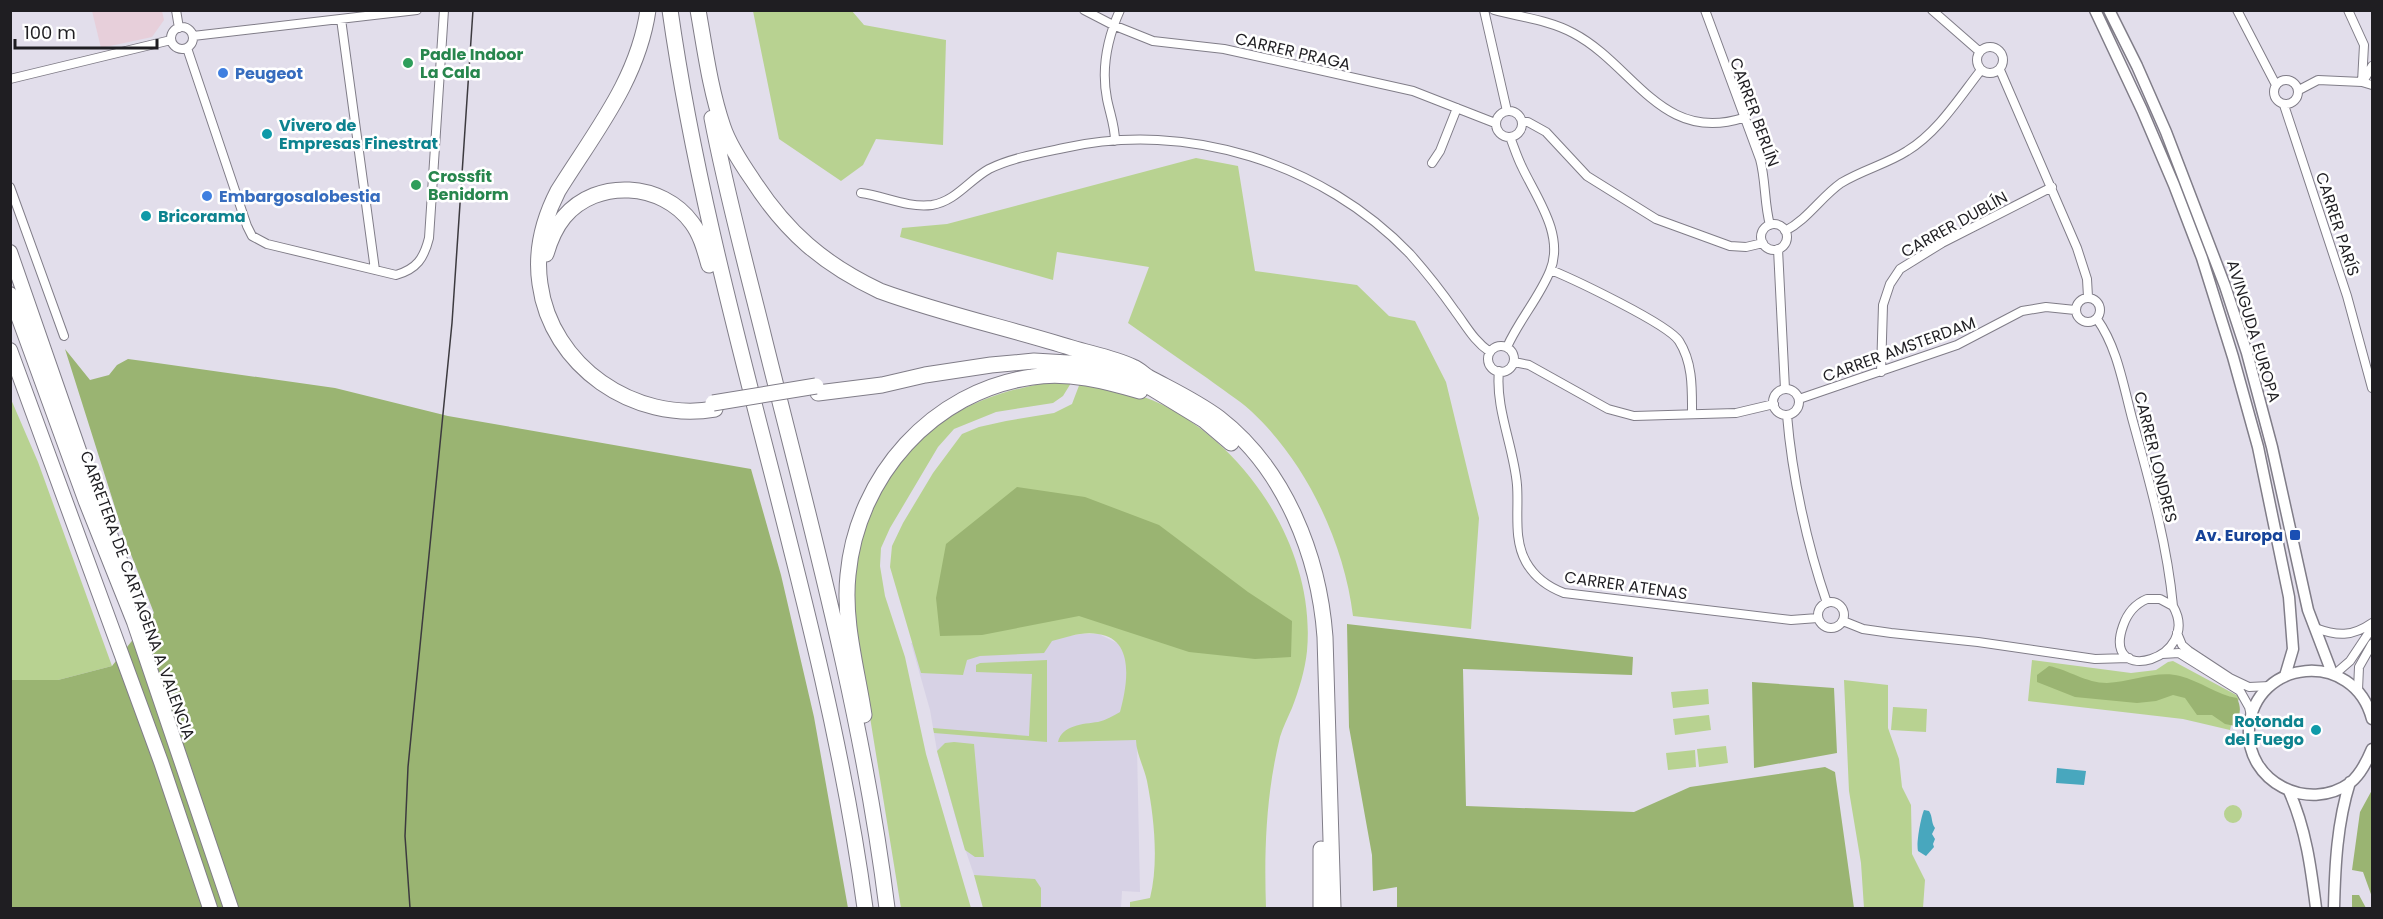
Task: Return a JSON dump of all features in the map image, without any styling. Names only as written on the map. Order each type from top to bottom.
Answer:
[{"type":"highway","points":[[648,10],[639,49],[621,92],[558,190],[540,240],[540,286],[553,325],[563,344],[580,365],[604,385],[630,399],[658,407],[693,410],[972,362],[1024,356],[1075,358],[1149,377]]},
{"type":"highway","points":[[670,10],[692,146],[729,306],[816,647],[847,795],[865,909]]},
{"type":"highway","points":[[697,10],[711,84],[724,129],[741,163],[764,198],[784,224],[809,248],[848,276],[880,291],[1135,368],[1190,398],[1220,419],[1241,439],[1281,492],[1306,545],[1317,580],[1324,630],[1333,909]]},
{"type":"highway","points":[[697,10],[716,140],[844,662],[878,836],[887,909]]},
{"type":"highway","points":[[714,406],[674,404],[639,396],[608,381],[582,358],[557,321],[548,294],[544,269],[551,237],[564,216],[591,197],[614,189],[640,190],[651,193],[673,204],[692,224],[703,245],[712,273],[729,306]]},
{"type":"highway","points":[[10,252],[91,485],[120,560],[134,622]]},
{"type":"highway","name":"CARRETERA DE CARTAGENA A VALENCIA","points":[[10,294],[86,502],[134,622],[231,909]]},
{"type":"highway","points":[[10,350],[165,772],[210,909]]},
{"type":"highway","points":[[817,390],[882,385],[925,375],[991,365],[1043,361],[1079,364],[1119,373],[1145,384],[1223,435],[1256,472],[1290,526],[1308,576],[1313,598],[1319,645],[1322,909]]},
{"type":"highway","points":[[895,909],[847,614],[846,590],[849,560],[860,518],[875,486],[905,444],[928,423],[970,396],[999,384],[1032,377],[1072,376],[1163,396]]},
{"type":"main road","name":"AVINGUDA EUROPA","points":[[2095,10],[2138,100],[2174,185],[2202,258],[2234,357],[2258,447],[2289,597],[2293,649],[2285,676]]},
{"type":"main road","name":"AVINGUDA EUROPA","points":[[2109,10],[2166,132],[2225,286],[2247,353],[2269,436],[2303,593],[2334,674]]},
{"type":"main road","points":[[2373,719],[2370,707],[2358,690],[2334,674],[2319,670],[2301,671],[2285,676],[2271,685],[2260,698],[2251,719],[2250,741],[2256,761],[2275,783],[2289,791],[2310,796],[2331,793],[2350,782],[2364,767],[2373,749]]},
{"type":"main road","points":[[2334,909],[2335,870],[2343,805],[2350,782]]},
{"type":"main road","points":[[2289,791],[2300,817],[2311,868],[2316,909]]},
{"type":"street","points":[[176,10],[179,28]]},
{"type":"street","points":[[193,36],[417,10]]},
{"type":"street","points":[[187,48],[252,236],[260,241],[396,275],[410,271],[424,256],[429,238],[444,10]]},
{"type":"street","name":"CARRER PRAGA","points":[[1084,10],[1153,41],[1224,49],[1413,91],[1496,123]]},
{"type":"street","points":[[1115,141],[1115,126],[1107,99],[1104,71],[1113,25],[1120,10]]},
{"type":"street","points":[[1484,10],[1507,111]]},
{"type":"street","points":[[1494,10],[1550,24],[1573,33],[1600,51],[1652,100],[1689,120],[1714,125],[1743,118]]},
{"type":"street","name":"CARRER BERLÍN","points":[[1705,10],[1762,168],[1770,225]]},
{"type":"street","points":[[1932,10],[1980,52]]},
{"type":"street","points":[[2237,10],[2276,85],[2275,98],[2284,105],[2295,101],[2299,90],[2318,80],[2362,82],[2373,85]]},
{"type":"street","points":[[2348,10],[2364,45],[2362,82]]},
{"type":"street","points":[[341,19],[375,270]]},
{"type":"street","points":[[179,28],[189,30],[193,36],[191,44],[181,50],[175,48],[171,40],[173,32],[179,28]]},
{"type":"street","points":[[10,79],[171,40]]},
{"type":"street","points":[[2000,70],[1992,74],[1981,70],[1977,61],[1980,52],[1991,47],[1999,50],[2003,58],[2000,70],[2083,264],[2088,297]]},
{"type":"street","points":[[2362,82],[2373,66]]},
{"type":"street","points":[[1785,231],[1803,220],[1840,184],[1915,146],[1944,118],[1981,70]]},
{"type":"street","points":[[2276,85],[2283,80],[2291,81],[2299,90]]},
{"type":"street","name":"CARRER PARÍS","points":[[2284,105],[2348,296],[2373,388]]},
{"type":"street","points":[[1432,163],[1440,151],[1458,108]]},
{"type":"street","points":[[1507,111],[1515,112],[1522,122],[1519,132],[1510,137],[1499,134],[1496,123],[1500,114],[1507,111]]},
{"type":"street","points":[[1522,122],[1528,122],[1546,132],[1587,176],[1656,219],[1730,246],[1752,246],[1763,243]]},
{"type":"street","points":[[1507,347],[1551,270],[1554,254],[1544,207],[1522,167],[1510,137]]},
{"type":"street","points":[[861,193],[900,204],[931,205],[958,193],[997,165],[1065,148],[1115,141],[1175,142],[1260,158],[1328,190],[1373,221],[1408,252],[1448,301],[1473,339],[1490,352]]},
{"type":"street","name":"CARRER DUBLÍN","points":[[1881,372],[1882,304],[1890,284],[1900,270],[1951,238],[2052,187]]},
{"type":"street","points":[[10,188],[64,336]]},
{"type":"street","points":[[1778,224],[1785,231],[1786,242],[1778,249],[1768,248],[1763,243],[1762,234],[1770,225],[1778,224]]},
{"type":"street","points":[[1778,249],[1785,389]]},
{"type":"street","points":[[1551,270],[1671,332],[1678,340],[1687,359],[1691,379],[1692,413]]},
{"type":"street","points":[[2088,297],[2099,304],[2100,312],[2097,319],[2084,322],[2075,310],[2081,300],[2088,297]]},
{"type":"street","name":"CARRER AMSTERDAM","points":[[1799,399],[1973,338],[2022,311],[2046,307],[2075,310]]},
{"type":"street","name":"CARRER LONDRES","points":[[2097,319],[2114,351],[2141,450],[2170,573],[2173,606]]},
{"type":"street","points":[[1499,346],[1507,347],[1513,353],[1514,362],[1509,369],[1499,371],[1490,365],[1488,357],[1490,352],[1499,346]]},
{"type":"street","points":[[1514,362],[1529,365],[1594,403],[1634,416],[1736,413],[1773,404]]},
{"type":"street","name":"CARRER ATENAS","points":[[1499,371],[1499,388],[1517,484],[1521,550],[1531,571],[1539,579],[1551,588],[1564,592],[1791,620],[1818,618]]},
{"type":"street","points":[[1785,389],[1794,392],[1799,399],[1796,410],[1787,415],[1778,412],[1773,404],[1775,396],[1785,389]]},
{"type":"street","points":[[1787,415],[1803,512],[1827,603]]},
{"type":"street","points":[[1843,621],[1863,629],[1891,633],[1978,642],[2095,660],[2129,658],[2148,662],[2163,654],[2172,643],[2178,619],[2173,606],[2160,599],[2152,598],[2135,607],[2125,620],[2121,634],[2121,647],[2129,658]]},
{"type":"street","points":[[1832,602],[1840,606],[1844,614],[1843,621],[1831,628],[1823,626],[1818,618],[1819,611],[1827,603],[1832,602]]},
{"type":"street","points":[[2315,628],[2332,634],[2353,633],[2360,632],[2373,624]]},
{"type":"street","points":[[2334,674],[2350,661],[2373,628]]},
{"type":"street","points":[[2176,631],[2182,645],[2230,678],[2249,687],[2271,685]]},
{"type":"street","points":[[2358,690],[2359,667],[2373,644]]},
{"type":"street","points":[[2163,654],[2179,653],[2240,691],[2249,707],[2251,719]]},
{"type":"shaded area","points":[[92,11],[162,11],[164,20],[152,37],[101,48]]},
{"type":"shaded area","points":[[1081,634],[1099,634],[1167,668],[1136,699],[1140,892],[1122,891],[1121,908],[1041,908],[1041,888],[974,875],[937,751],[930,710],[911,643],[1022,644]]},
{"type":"green space","points":[[753,11],[852,11],[864,25],[946,40],[943,145],[876,139],[863,165],[841,181],[779,139]]},
{"type":"green space","points":[[1196,158],[1238,166],[1255,271],[1357,285],[1389,316],[1415,321],[1446,382],[1479,518],[1471,629],[1353,616],[1341,560],[1331,532],[1305,479],[1289,454],[1271,431],[1246,407],[1128,323],[1149,267],[1057,252],[1053,280],[900,237],[902,228],[947,224]]},
{"type":"green space","points":[[65,349],[90,380],[109,375],[117,365],[128,359],[143,361],[335,388],[448,416],[751,469],[781,575],[814,717],[848,908],[11,908],[10,680],[58,680],[112,666],[154,613],[125,539]]},
{"type":"green space","points":[[1045,383],[1071,383],[1063,396],[1053,403],[996,412],[954,429],[938,447],[890,528],[881,548],[880,566],[885,596],[905,657],[926,754],[971,908],[901,908],[856,631],[854,579],[862,536],[871,511],[899,465],[917,444],[937,427],[983,400]]},
{"type":"green space","points":[[1080,383],[1123,391],[1163,405],[1195,424],[1223,448],[1249,476],[1271,507],[1288,541],[1301,577],[1307,614],[1307,651],[1299,687],[1280,737],[1275,758],[1266,843],[1266,908],[1130,908],[1130,902],[1150,898],[1155,855],[1150,795],[1136,740],[1058,742],[1060,736],[1068,729],[1101,721],[1120,712],[1125,690],[1126,665],[1124,654],[1110,638],[1092,633],[1081,634],[1052,641],[1044,653],[980,656],[967,660],[963,675],[921,673],[890,567],[892,546],[903,523],[933,473],[962,434],[979,427],[1054,413],[1072,404]]},
{"type":"green space","points":[[10,397],[38,462],[112,666],[58,680],[11,680]]},
{"type":"green space","points":[[1017,487],[1085,497],[1159,525],[1248,592],[1292,621],[1291,657],[1255,659],[1189,652],[1079,616],[982,635],[940,636],[936,598],[946,544]]},
{"type":"green space","points":[[1347,624],[1633,657],[1632,675],[1463,669],[1466,806],[1634,812],[1690,787],[1825,767],[1835,772],[1854,908],[1397,908],[1397,887],[1373,891],[1372,855],[1349,727]]},
{"type":"green space","points":[[1047,660],[1047,742],[934,733],[933,728],[1029,736],[1032,674],[976,672],[976,665]]},
{"type":"green space","points":[[2032,660],[2131,673],[2156,670],[2173,661],[2240,697],[2235,707],[2230,730],[2183,719],[2028,701]]},
{"type":"green space","points":[[2049,666],[2085,679],[2107,683],[2162,674],[2180,676],[2237,698],[2240,705],[2239,715],[2235,726],[2225,724],[2212,715],[2197,715],[2185,698],[2173,695],[2156,701],[2137,703],[2075,697],[2037,682],[2037,675]]},
{"type":"green space","points":[[1844,680],[1888,685],[1888,728],[1899,759],[1902,787],[1911,805],[1912,854],[1925,880],[1923,908],[1864,908],[1861,863],[1849,791]]},
{"type":"green space","points":[[1752,682],[1834,688],[1837,753],[1754,768]]},
{"type":"green space","points":[[1708,689],[1709,704],[1673,708],[1671,692]]},
{"type":"green space","points":[[1893,707],[1927,709],[1926,732],[1891,730]]},
{"type":"green space","points":[[1709,715],[1711,730],[1675,735],[1673,719]]},
{"type":"green space","points":[[945,743],[974,744],[984,857],[975,857],[965,850],[937,751]]},
{"type":"green space","points":[[1726,746],[1728,763],[1699,767],[1697,749]]},
{"type":"green space","points":[[1695,750],[1696,767],[1668,770],[1666,753]]},
{"type":"green space","points":[[2372,790],[2372,897],[2363,872],[2352,870],[2360,812]]},
{"type":"green space","points":[[2233,805],[2239,808],[2242,814],[2239,820],[2233,823],[2227,820],[2224,814],[2227,808]]},
{"type":"green space","points":[[974,875],[1035,879],[1041,888],[1041,908],[983,908]]},
{"type":"green space","points":[[2352,895],[2359,895],[2366,908],[2352,908]]},
{"type":"water","points":[[2057,768],[2086,771],[2084,785],[2056,783]]},
{"type":"water","points":[[1924,810],[1929,811],[1935,828],[1932,834],[1935,839],[1934,847],[1926,856],[1918,851],[1919,830]]},
{"type":"tram line","points":[[410,908],[405,836],[408,767],[452,323],[473,10]]},
{"type":"place","name":"Padle Indoor La Cala","points":[[408,63]]},
{"type":"place","name":"Peugeot","points":[[223,73]]},
{"type":"place","name":"Vivero de Empresas Finestrat","points":[[267,134]]},
{"type":"place","name":"Crossfit Benidorm","points":[[416,185]]},
{"type":"place","name":"Embargosalobestia","points":[[207,196]]},
{"type":"place","name":"Bricorama","points":[[146,216]]},
{"type":"place","name":"Av. Europa","points":[[2295,535]]},
{"type":"place","name":"Rotonda del Fuego","points":[[2316,730]]}]
